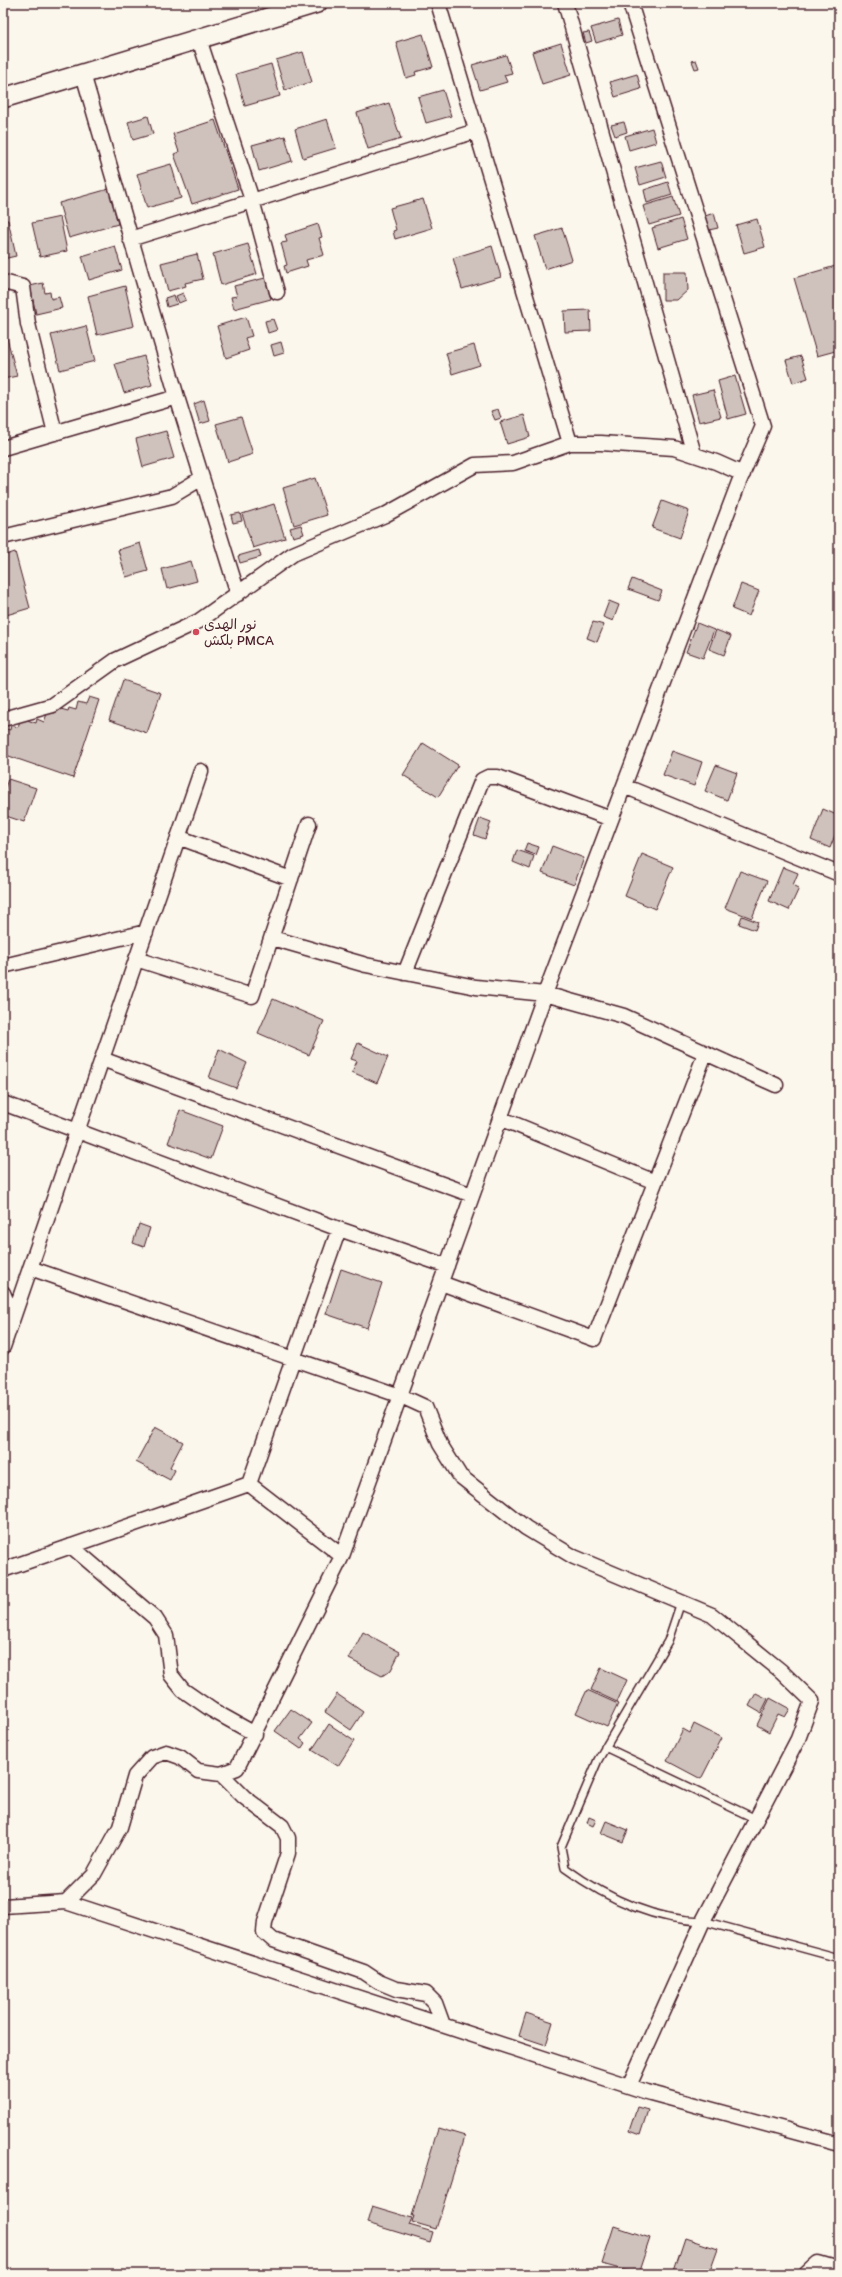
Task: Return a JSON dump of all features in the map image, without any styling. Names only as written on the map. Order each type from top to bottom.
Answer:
[{"type":"street","points":[[3,98],[316,3]]},
{"type":"street","points":[[438,3],[570,443]]},
{"type":"street","points":[[565,3],[694,454]]},
{"type":"street","points":[[66,1902],[94,1874],[120,1827],[135,1776],[152,1757],[166,1752],[180,1757],[198,1770],[221,1774],[237,1768],[342,1556],[545,994],[742,474],[763,426],[630,3]]},
{"type":"street","points":[[199,39],[252,200],[277,292]]},
{"type":"street","points":[[83,74],[177,397],[238,594]]},
{"type":"street","points":[[130,239],[476,131]]},
{"type":"street","points":[[3,282],[23,287],[28,324],[55,433]]},
{"type":"street","points":[[3,448],[177,397]]},
{"type":"street","points":[[3,719],[53,705],[116,660],[199,621],[293,554],[385,515],[476,465],[513,463],[570,443],[674,448],[694,454],[742,474]]},
{"type":"street","points":[[3,537],[172,496],[202,478]]},
{"type":"street","points":[[3,1347],[201,771]]},
{"type":"street","points":[[405,972],[482,780],[488,777],[498,777],[611,819]]},
{"type":"street","points":[[624,786],[839,874]]},
{"type":"street","points":[[136,959],[252,996],[310,824]]},
{"type":"street","points":[[178,836],[291,879]]},
{"type":"street","points":[[3,966],[146,932]]},
{"type":"street","points":[[272,938],[366,965],[476,986],[545,994],[624,1016],[776,1085]]},
{"type":"street","points":[[441,1284],[594,1339],[705,1054]]},
{"type":"street","points":[[102,1059],[472,1195]]},
{"type":"street","points":[[3,1103],[339,1229],[447,1266]]},
{"type":"street","points":[[500,1118],[655,1182]]},
{"type":"street","points":[[249,1484],[339,1229]]},
{"type":"street","points":[[30,1268],[400,1396],[425,1407],[440,1444],[460,1476],[526,1528],[574,1558],[712,1615],[782,1671],[812,1701],[798,1739],[703,1921],[629,2086]]},
{"type":"street","points":[[3,1293],[13,1316]]},
{"type":"street","points":[[3,1570],[249,1484]]},
{"type":"street","points":[[249,1484],[342,1556]]},
{"type":"street","points":[[71,1546],[155,1618],[166,1635],[171,1675],[183,1690],[212,1710],[255,1734]]},
{"type":"street","points":[[221,1774],[244,1797],[282,1826],[288,1838],[288,1853],[265,1922],[264,1932],[273,1940],[364,1972],[384,1984],[396,1989],[426,1994],[434,2003],[443,2025]]},
{"type":"street","points":[[3,1906],[66,1902],[629,2086],[839,2144]]},
{"type":"street","points":[[806,2274],[818,2263],[839,2269]]},
{"type":"lane","points":[[681,1602],[668,1641],[605,1747],[561,1847],[565,1868],[592,1888],[638,1910],[681,1921],[703,1921],[839,1958]]},
{"type":"lane","points":[[605,1747],[756,1819]]},
{"type":"building","points":[[618,20],[622,35],[596,43],[591,28]]},
{"type":"building","points":[[589,32],[592,41],[586,43],[583,33]]},
{"type":"building","points":[[423,34],[433,67],[415,72],[416,75],[406,78],[396,42]]},
{"type":"building","points":[[561,43],[571,75],[542,84],[532,52]]},
{"type":"building","points":[[303,52],[312,82],[285,90],[276,60]]},
{"type":"building","points":[[506,55],[512,73],[504,75],[507,82],[480,90],[472,65]]},
{"type":"building","points":[[696,60],[699,68],[695,69],[692,61]]},
{"type":"building","points":[[271,64],[280,96],[245,106],[236,74]]},
{"type":"building","points":[[637,74],[641,89],[615,97],[610,82]]},
{"type":"building","points":[[443,90],[451,116],[426,123],[418,97]]},
{"type":"building","points":[[389,103],[401,139],[368,149],[357,113]]},
{"type":"building","points":[[148,116],[153,134],[133,140],[128,122]]},
{"type":"building","points":[[327,119],[336,148],[303,158],[295,129]]},
{"type":"building","points":[[215,120],[238,189],[192,204],[174,154],[179,152],[173,134]]},
{"type":"building","points":[[624,122],[627,132],[615,136],[611,125]]},
{"type":"building","points":[[652,128],[656,142],[629,150],[625,136]]},
{"type":"building","points":[[285,136],[292,161],[259,171],[252,145]]},
{"type":"building","points":[[661,161],[666,177],[640,185],[635,168]]},
{"type":"building","points":[[171,164],[181,198],[147,208],[137,174]]},
{"type":"building","points":[[668,182],[672,195],[647,203],[644,190]]},
{"type":"building","points":[[109,189],[118,224],[69,238],[59,203]]},
{"type":"building","points":[[673,197],[679,216],[649,225],[643,206]]},
{"type":"building","points":[[423,199],[432,228],[395,239],[393,231],[396,230],[390,208]]},
{"type":"building","points":[[714,213],[718,228],[709,230],[705,216]]},
{"type":"building","points":[[60,217],[67,251],[40,257],[32,223]]},
{"type":"building","points":[[681,219],[687,239],[658,248],[652,228]]},
{"type":"building","points":[[757,219],[765,247],[744,253],[736,225]]},
{"type":"building","points":[[8,220],[16,256],[3,259],[3,221]]},
{"type":"building","points":[[318,224],[322,237],[319,238],[324,255],[306,260],[308,266],[286,273],[284,266],[287,265],[281,243],[287,242],[285,235]]},
{"type":"building","points":[[562,228],[572,260],[545,269],[535,236]]},
{"type":"building","points":[[248,244],[257,274],[221,285],[213,254]]},
{"type":"building","points":[[115,246],[122,270],[89,280],[82,256]]},
{"type":"building","points":[[492,246],[501,277],[462,289],[453,258]]},
{"type":"building","points":[[197,254],[203,279],[185,283],[186,286],[168,291],[161,263]]},
{"type":"building","points":[[839,265],[839,350],[817,356],[794,278]]},
{"type":"building","points":[[663,272],[687,272],[688,290],[677,300],[663,300]]},
{"type":"building","points":[[265,278],[271,299],[234,309],[231,297],[237,296],[234,286]]},
{"type":"building","points":[[43,283],[45,293],[50,292],[51,299],[59,297],[62,308],[36,314],[30,286]]},
{"type":"building","points":[[125,286],[134,326],[97,335],[88,296]]},
{"type":"building","points":[[183,293],[186,300],[179,303],[176,296]]},
{"type":"building","points":[[174,295],[177,304],[167,307],[165,298]]},
{"type":"building","points":[[590,310],[591,331],[565,332],[564,311]]},
{"type":"building","points":[[246,317],[252,336],[245,338],[249,350],[226,358],[217,326]]},
{"type":"building","points":[[273,319],[277,330],[268,333],[265,321]]},
{"type":"building","points":[[86,326],[95,361],[60,370],[51,335]]},
{"type":"building","points":[[7,338],[17,376],[3,379],[3,339]]},
{"type":"building","points":[[281,342],[284,353],[274,356],[271,345]]},
{"type":"building","points":[[474,345],[480,365],[452,374],[446,353]]},
{"type":"building","points":[[144,356],[152,385],[124,393],[115,364]]},
{"type":"building","points":[[801,356],[808,378],[793,383],[786,360]]},
{"type":"building","points":[[735,376],[746,414],[728,419],[718,381]]},
{"type":"building","points":[[713,390],[721,417],[699,422],[692,395]]},
{"type":"building","points":[[204,400],[210,421],[200,424],[194,404]]},
{"type":"building","points":[[498,409],[501,418],[495,420],[491,411]]},
{"type":"building","points":[[524,415],[530,437],[507,444],[500,422]]},
{"type":"building","points":[[241,417],[253,454],[228,462],[216,424]]},
{"type":"building","points":[[166,431],[174,458],[143,467],[136,439]]},
{"type":"building","points":[[315,478],[327,515],[294,525],[283,488]]},
{"type":"building","points":[[662,501],[689,511],[680,538],[652,528]]},
{"type":"building","points":[[274,504],[285,538],[253,548],[242,514]]},
{"type":"building","points":[[240,513],[242,521],[233,523],[231,515]]},
{"type":"building","points":[[301,525],[304,534],[293,537],[290,528]]},
{"type":"building","points":[[140,543],[148,571],[126,577],[118,550]]},
{"type":"building","points":[[259,550],[261,557],[240,563],[238,556]]},
{"type":"building","points":[[15,552],[30,608],[3,616],[3,556]]},
{"type":"building","points":[[191,561],[197,581],[167,589],[162,569]]},
{"type":"building","points":[[632,579],[662,591],[658,600],[628,589]]},
{"type":"building","points":[[741,584],[759,591],[749,616],[732,609]]},
{"type":"building","points":[[609,601],[619,605],[613,621],[603,617]]},
{"type":"building","points":[[593,622],[604,625],[597,642],[587,638]]},
{"type":"building","points":[[697,623],[714,630],[703,658],[686,652]]},
{"type":"building","points":[[716,630],[731,636],[724,655],[709,649]]},
{"type":"building","points":[[123,680],[161,693],[147,733],[109,720]]},
{"type":"building","points":[[89,697],[99,700],[73,778],[3,754],[3,728],[10,730],[11,725],[18,727],[21,718],[36,723],[37,719],[44,722],[48,711],[55,713],[57,708],[68,711],[69,708],[76,710],[78,702],[86,704]]},
{"type":"building","points":[[423,743],[458,765],[438,797],[403,775]]},
{"type":"building","points":[[672,751],[702,762],[694,786],[663,775]]},
{"type":"building","points":[[716,765],[737,773],[727,800],[705,791]]},
{"type":"building","points":[[8,779],[36,788],[24,822],[3,815],[3,794]]},
{"type":"building","points":[[823,809],[839,816],[839,825],[830,848],[811,840]]},
{"type":"building","points":[[480,818],[491,822],[485,839],[474,835]]},
{"type":"building","points":[[527,843],[539,847],[536,855],[524,851]]},
{"type":"building","points":[[552,846],[584,858],[574,885],[542,873]]},
{"type":"building","points":[[517,850],[534,856],[530,869],[513,862]]},
{"type":"building","points":[[642,854],[673,867],[655,909],[625,896]]},
{"type":"building","points":[[783,867],[798,873],[793,885],[799,888],[789,910],[769,901]]},
{"type":"building","points":[[740,871],[767,881],[752,918],[725,908]]},
{"type":"building","points":[[742,916],[758,922],[755,930],[739,924]]},
{"type":"building","points":[[273,999],[324,1021],[309,1055],[258,1033]]},
{"type":"building","points":[[358,1043],[388,1057],[377,1083],[352,1072],[357,1061],[351,1059]]},
{"type":"building","points":[[219,1049],[247,1063],[236,1088],[209,1078]]},
{"type":"building","points":[[180,1110],[223,1126],[211,1159],[168,1143]]},
{"type":"building","points":[[139,1224],[150,1228],[144,1247],[133,1243]]},
{"type":"building","points":[[341,1269],[382,1283],[367,1328],[326,1314]]},
{"type":"building","points":[[155,1427],[183,1442],[170,1467],[175,1470],[170,1480],[136,1462]]},
{"type":"building","points":[[363,1632],[400,1652],[391,1670],[382,1676],[349,1659]]},
{"type":"building","points":[[601,1668],[627,1680],[617,1702],[591,1690]]},
{"type":"building","points":[[587,1690],[618,1704],[607,1727],[576,1713]]},
{"type":"building","points":[[756,1693],[768,1699],[761,1713],[749,1706]]},
{"type":"building","points":[[337,1694],[363,1712],[351,1730],[325,1712]]},
{"type":"building","points":[[770,1698],[790,1709],[785,1717],[778,1714],[769,1732],[757,1725]]},
{"type":"building","points":[[291,1709],[312,1723],[300,1739],[305,1743],[301,1749],[275,1731]]},
{"type":"building","points":[[329,1724],[354,1741],[338,1766],[312,1750]]},
{"type":"building","points":[[694,1724],[722,1738],[701,1779],[667,1761],[683,1729],[690,1733]]},
{"type":"building","points":[[589,1817],[596,1820],[593,1826],[587,1823]]},
{"type":"building","points":[[606,1821],[628,1830],[623,1842],[601,1833]]},
{"type":"building","points":[[526,2013],[553,2022],[546,2045],[519,2036]]},
{"type":"building","points":[[637,2107],[648,2110],[640,2135],[629,2131]]},
{"type":"building","points":[[438,2128],[465,2136],[436,2229],[412,2222],[414,2216],[412,2216]]},
{"type":"building","points":[[372,2206],[412,2218],[409,2225],[433,2232],[430,2242],[367,2223]]},
{"type":"building","points":[[614,2226],[650,2238],[638,2274],[602,2264]]},
{"type":"building","points":[[685,2238],[718,2249],[709,2274],[673,2274]]},
{"type":"place","name":"نور الهدى بلكش PMCA","points":[[196,632]]}]
